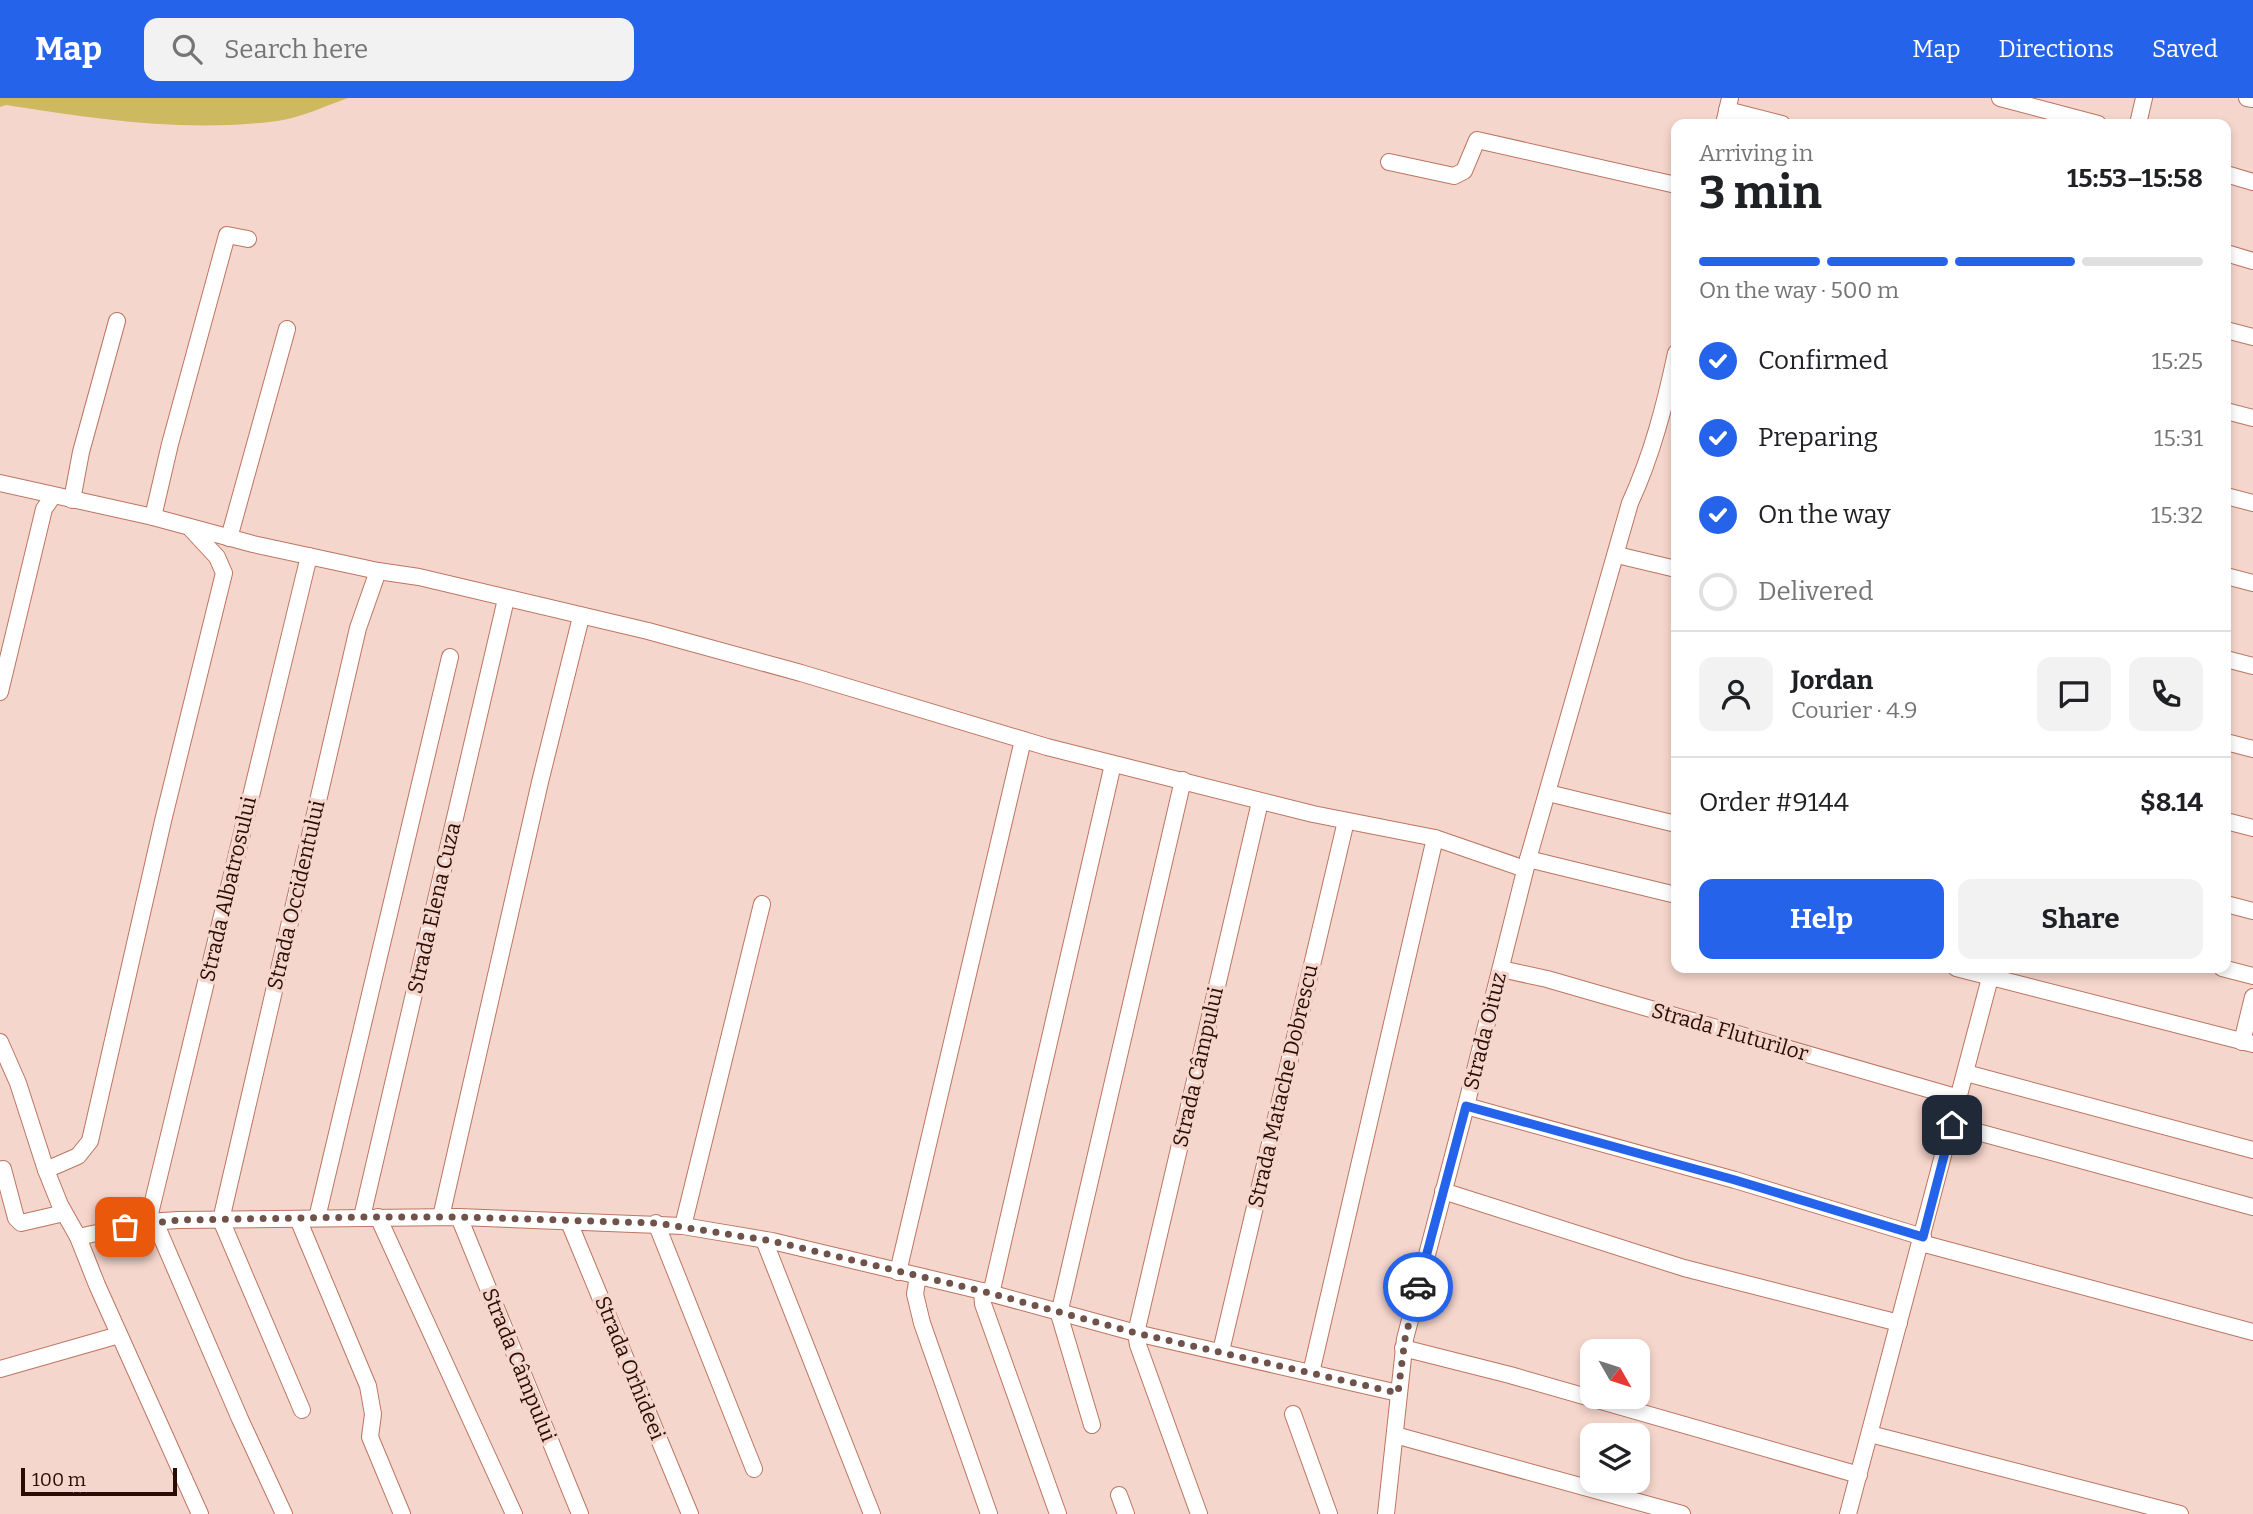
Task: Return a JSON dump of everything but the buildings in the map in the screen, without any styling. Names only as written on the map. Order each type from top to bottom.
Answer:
[{"type":"street","points":[[2000,98],[2055,119]]},
{"type":"street","points":[[2139,119],[2144,98]]},
{"type":"street","points":[[2247,98],[2253,99]]},
{"type":"street","points":[[1727,111],[1761,119]]},
{"type":"street","points":[[1389,162],[1460,175],[1477,140],[1671,184]]},
{"type":"street","points":[[2231,175],[2253,182]]},
{"type":"street","points":[[153,517],[227,236],[248,239]]},
{"type":"street","points":[[2231,254],[2253,261]]},
{"type":"street","points":[[72,500],[81,452],[117,321]]},
{"type":"street","points":[[229,538],[287,329]]},
{"type":"street","points":[[2231,331],[2253,337]]},
{"type":"street","name":"Strada Oituz","points":[[1386,1514],[1403,1348],[1527,864],[1630,503],[1648,464],[1671,377]]},
{"type":"street","points":[[2231,412],[2253,418]]},
{"type":"street","points":[[0,483],[153,517],[229,538],[377,571],[419,577],[648,631],[801,673],[1023,740],[1260,802],[1435,838],[1527,864],[1671,894]]},
{"type":"street","points":[[0,692],[44,509],[53,496]]},
{"type":"street","points":[[2231,497],[2253,503]]},
{"type":"street","points":[[46,1170],[78,1156],[90,1141],[163,821],[224,573],[217,557],[191,529]]},
{"type":"street","points":[[1617,555],[1671,568]]},
{"type":"street","name":"Strada Albatrosului","points":[[152,1222],[309,556]]},
{"type":"street","name":"Strada Occidentului","points":[[221,1220],[358,628],[377,571]]},
{"type":"street","points":[[2231,577],[2253,583]]},
{"type":"street","name":"Strada Elena Cuza","points":[[370,1217],[506,599]]},
{"type":"street","points":[[441,1217],[540,782],[582,617]]},
{"type":"street","points":[[317,1218],[450,657]]},
{"type":"street","points":[[2231,660],[2253,666]]},
{"type":"street","points":[[898,1272],[1023,740]]},
{"type":"street","points":[[2231,743],[2253,749]]},
{"type":"street","points":[[1058,1514],[983,1304],[1113,764]]},
{"type":"street","points":[[1092,1425],[1059,1314],[1183,780]]},
{"type":"street","points":[[1548,793],[1671,823]]},
{"type":"street","name":"Strada Câmpului","points":[[1136,1333],[1260,802]]},
{"type":"street","name":"Strada Matache Dobrescu","points":[[1221,1351],[1346,821]]},
{"type":"street","points":[[2231,822],[2253,828]]},
{"type":"street","points":[[1311,1373],[1435,838]]},
{"type":"street","points":[[683,1226],[762,904]]},
{"type":"street","points":[[2231,905],[2253,911]]},
{"type":"street","name":"Strada Fluturilor","points":[[1501,969],[1547,979],[1959,1098]]},
{"type":"street","points":[[2231,970],[2253,976]]},
{"type":"street","points":[[1973,973],[2248,1043],[2253,997]]},
{"type":"street","points":[[1849,1514],[1990,978]]},
{"type":"street","points":[[1,1046],[18,1083],[46,1170],[64,1213],[78,1237],[200,1514]]},
{"type":"street","points":[[1966,1073],[2253,1150]]},
{"type":"street","points":[[1466,1106],[1735,1180],[1922,1240],[2253,1332]]},
{"type":"street","points":[[1952,1125],[2253,1207]]},
{"type":"street","points":[[3,1168],[16,1218],[21,1223],[64,1213]]},
{"type":"street","points":[[1443,1191],[1684,1268],[1899,1323]]},
{"type":"street","points":[[78,1237],[152,1222],[370,1217],[459,1217],[683,1226],[764,1240],[986,1292],[1136,1333],[1398,1393]]},
{"type":"street","points":[[370,1217],[514,1514]]},
{"type":"street","name":"Strada Câmpului","points":[[459,1217],[580,1514]]},
{"type":"street","points":[[298,1219],[368,1386],[373,1414],[370,1437],[402,1514]]},
{"type":"street","points":[[221,1220],[302,1410]]},
{"type":"street","points":[[152,1222],[284,1514]]},
{"type":"street","name":"Strada Orhideei","points":[[569,1222],[690,1514]]},
{"type":"street","points":[[656,1223],[754,1469]]},
{"type":"street","points":[[764,1240],[872,1514]]},
{"type":"street","points":[[918,1276],[915,1294],[922,1323],[989,1514]]},
{"type":"street","points":[[1136,1333],[1199,1514]]},
{"type":"street","points":[[0,1369],[119,1335]]},
{"type":"street","points":[[1403,1348],[1510,1375],[1859,1475]]},
{"type":"street","points":[[1293,1414],[1329,1514]]},
{"type":"street","points":[[1870,1434],[2180,1514]]},
{"type":"street","points":[[1395,1435],[1682,1514]]},
{"type":"street","points":[[1119,1495],[1126,1514]]},
{"type":"shaded area","points":[[0,98],[348,98],[304,115],[277,121],[209,126],[141,123],[6,105],[0,107]]},
{"type":"way so far","points":[[125,1227],[178,1220],[362,1217],[459,1217],[683,1226],[772,1241],[982,1291],[1136,1333],[1398,1393],[1405,1339],[1418,1287]]},
{"type":"route","points":[[1418,1287],[1466,1106],[1735,1180],[1923,1237],[1952,1125]]}]
